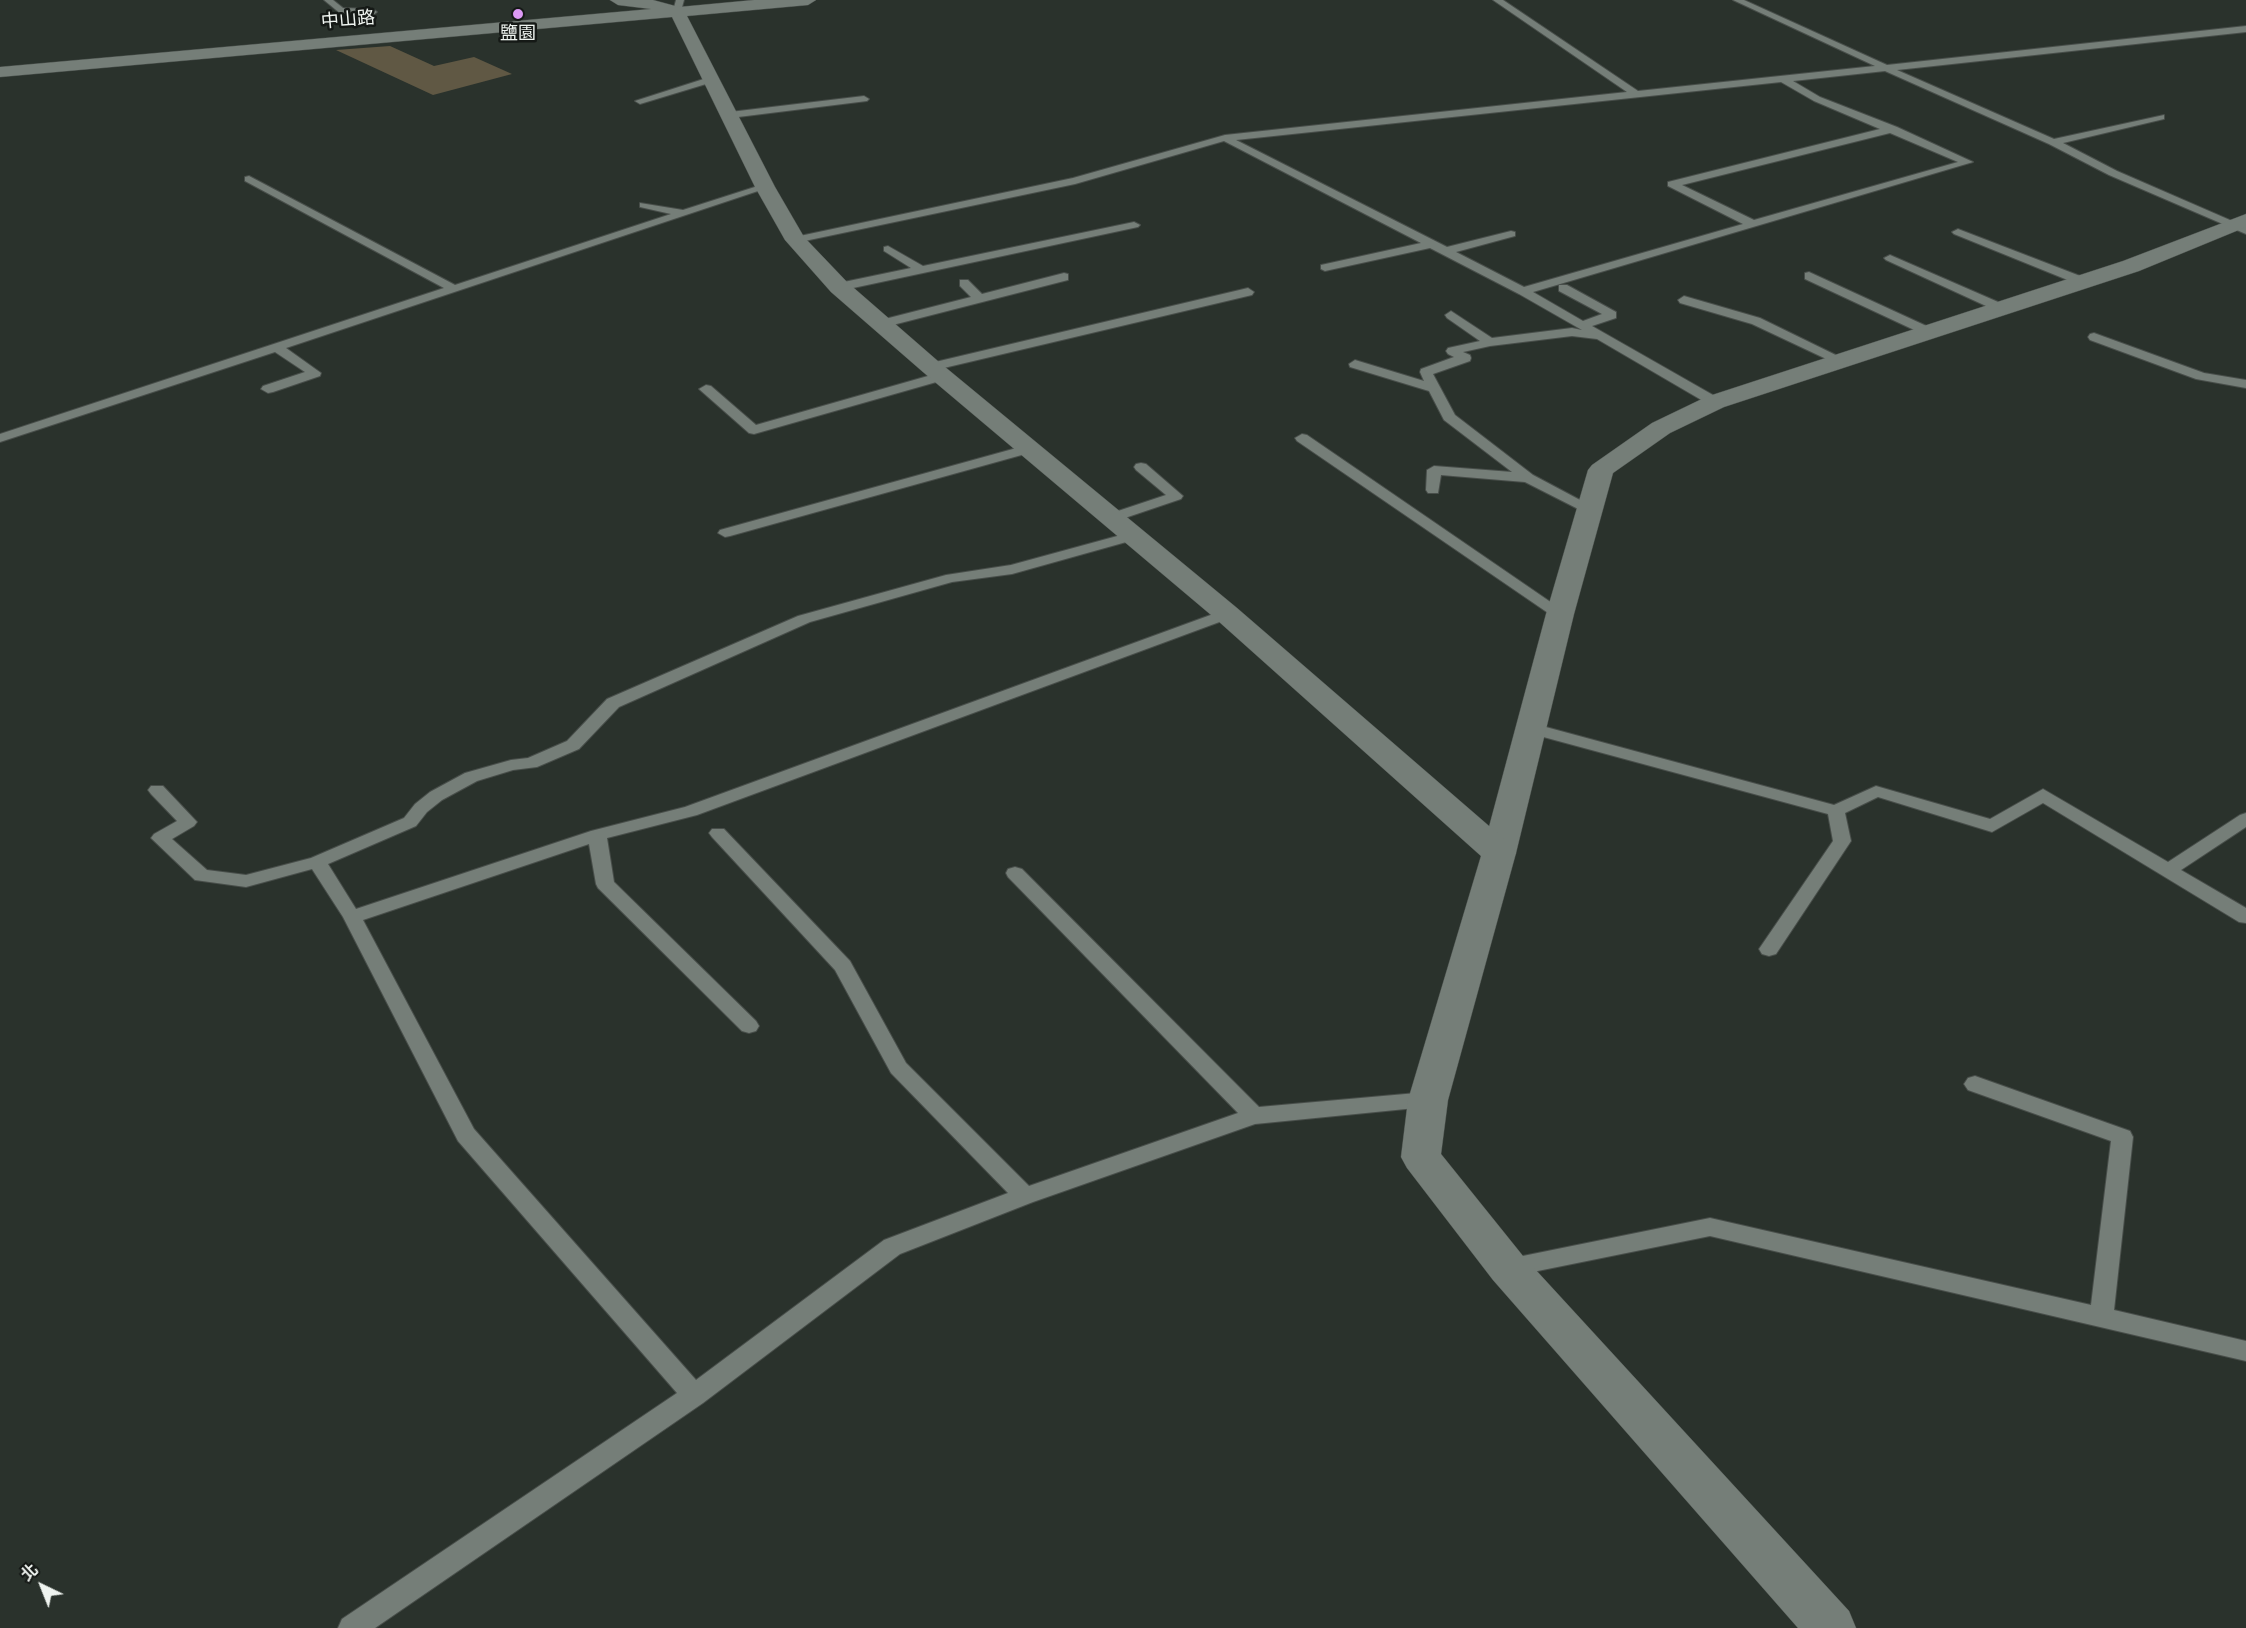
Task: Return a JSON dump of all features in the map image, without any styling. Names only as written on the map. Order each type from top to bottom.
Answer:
[{"type":"street","points":[[618,0],[655,5],[679,5],[765,187],[795,240],[839,287],[937,372],[1227,614],[1498,854]]},
{"type":"street","name":"中山路","points":[[0,72],[679,5],[808,0]]},
{"type":"street","points":[[1832,1628],[1508,1269],[1421,1157],[1428,1100],[1498,854],[1560,614],[1601,470],[1661,428],[1715,402],[2084,282],[2241,226]]},
{"type":"lane","points":[[328,0],[341,11],[373,12]]},
{"type":"lane","points":[[1497,0],[1636,94]]},
{"type":"lane","points":[[1737,0],[2053,142],[2113,173],[2241,226]]},
{"type":"lane","points":[[795,240],[1076,181],[1225,138],[2246,29]]},
{"type":"lane","points":[[640,101],[712,79]]},
{"type":"lane","points":[[1523,291],[1750,223],[1968,162],[1817,99],[1783,79]]},
{"type":"lane","points":[[730,115],[864,99]]},
{"type":"lane","points":[[2053,142],[2160,117]]},
{"type":"lane","points":[[1750,223],[1672,184],[1893,129]]},
{"type":"lane","points":[[1225,138],[1523,291],[1715,402]]},
{"type":"lane","points":[[249,179],[452,288]]},
{"type":"lane","points":[[0,438],[765,187]]},
{"type":"lane","points":[[644,205],[682,214]]},
{"type":"lane","points":[[839,287],[1134,225]]},
{"type":"lane","points":[[1958,232],[2084,282]]},
{"type":"lane","points":[[1447,251],[1511,234]]},
{"type":"lane","points":[[1325,267],[1432,244]]},
{"type":"lane","points":[[888,249],[921,270]]},
{"type":"lane","points":[[1890,258],[2001,308]]},
{"type":"lane","points":[[1809,276],[1929,332]]},
{"type":"lane","points":[[881,324],[1064,277]]},
{"type":"lane","points":[[964,284],[980,299]]},
{"type":"lane","points":[[1563,288],[1612,315],[1582,325]]},
{"type":"lane","points":[[706,388],[754,430],[937,372],[1248,292]]},
{"type":"lane","points":[[1684,300],[1756,321],[1842,361]]},
{"type":"lane","points":[[1452,315],[1490,342]]},
{"type":"lane","points":[[1590,511],[1528,478],[1449,417],[1426,372],[1465,358],[1452,351],[1490,342],[1572,332],[1606,339]]},
{"type":"lane","points":[[2094,337],[2201,376],[2246,384]]},
{"type":"lane","points":[[268,389],[315,373],[276,347]]},
{"type":"lane","points":[[1355,364],[1435,388]]},
{"type":"lane","points":[[1302,438],[1560,614]]},
{"type":"lane","points":[[725,533],[1030,448]]},
{"type":"lane","points":[[1111,518],[1176,496],[1141,467]]},
{"type":"lane","points":[[1433,490],[1434,470],[1528,478]]},
{"type":"lane","points":[[157,790],[188,822],[160,838],[202,876],[246,881],[316,862],[410,822],[421,808],[436,796],[471,777],[511,765],[531,763],[573,745],[614,704],[804,619],[951,578],[1012,569],[1132,536]]},
{"type":"lane","points":[[352,917],[597,835],[691,811],[1227,614]]},
{"type":"lane","points":[[1530,728],[1836,811],[1876,791],[1992,826],[2043,795],[2246,916]]},
{"type":"lane","points":[[1769,949],[1842,841],[1836,811]]},
{"type":"lane","points":[[2168,870],[2246,819]]},
{"type":"lane","points":[[718,833],[843,966],[898,1068],[1025,1196]]},
{"type":"lane","points":[[597,835],[605,884],[749,1026]]},
{"type":"lane","points":[[316,862],[352,917],[466,1135],[694,1395]]},
{"type":"lane","points":[[1015,873],[1254,1116]]},
{"type":"lane","points":[[1975,1084],[2122,1137],[2101,1317]]},
{"type":"lane","points":[[351,1628],[694,1395],[892,1247],[1025,1196],[1254,1116],[1428,1100]]},
{"type":"lane","points":[[1508,1269],[1710,1227],[2246,1351]]},
{"type":"shaded area","points":[[390,46],[434,66],[474,57],[512,74],[433,95],[336,50]]},
{"type":"place","name":"鹽園","points":[[518,14]]}]
